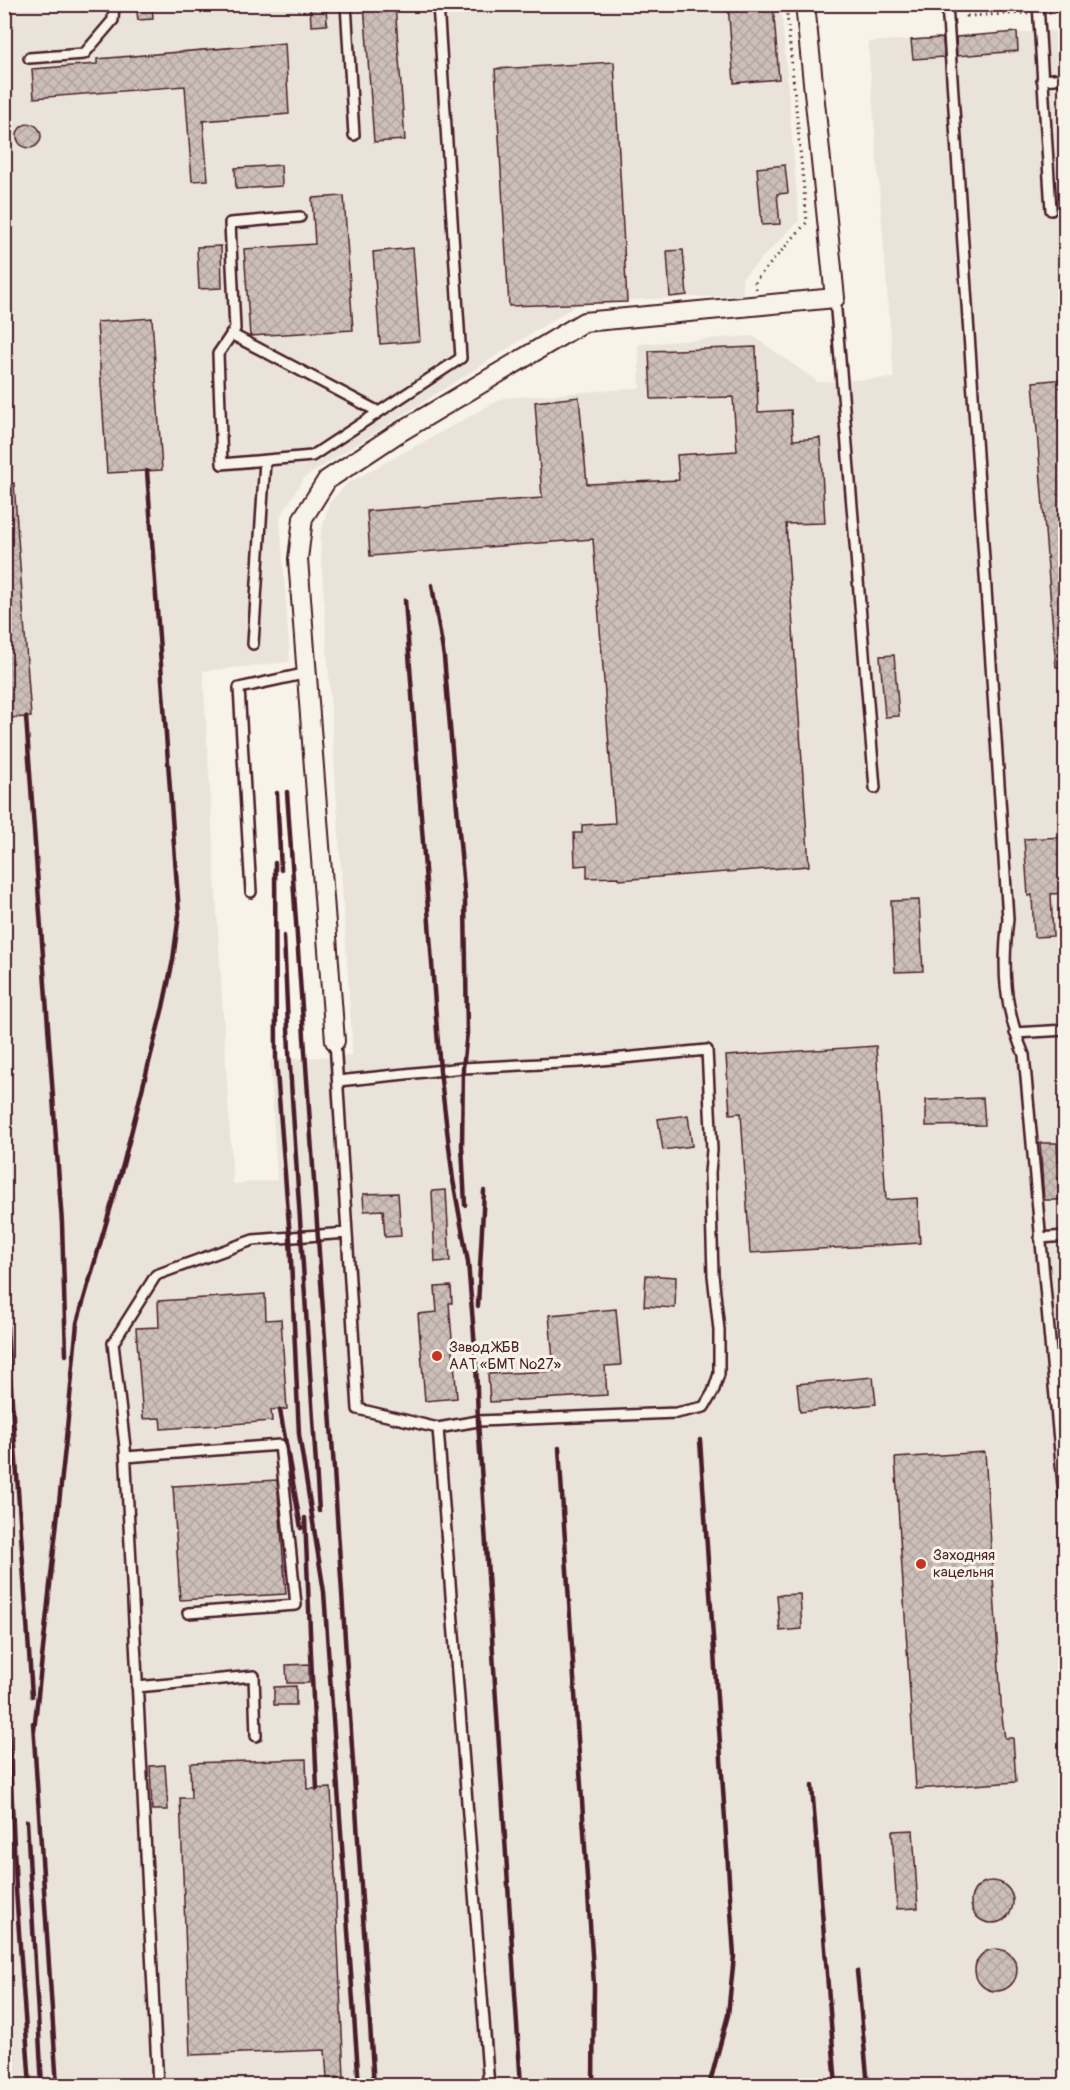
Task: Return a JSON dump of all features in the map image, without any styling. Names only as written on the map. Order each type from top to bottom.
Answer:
[{"type":"street","points":[[335,1041],[298,559],[303,518],[327,480],[395,435],[584,322],[836,298],[805,4]]},
{"type":"lane","points":[[29,58],[84,54],[113,20],[114,4]]},
{"type":"lane","points":[[346,4],[354,135]]},
{"type":"lane","points":[[300,217],[230,223],[235,329],[218,354],[222,464],[312,456],[461,358],[438,4]]},
{"type":"lane","points":[[947,4],[1008,919],[1004,951],[1008,1008],[1024,1055],[1064,1496]]},
{"type":"lane","points":[[1038,9],[1051,210]]},
{"type":"lane","points":[[1042,80],[1065,78]]},
{"type":"lane","points":[[836,298],[875,788]]},
{"type":"lane","points":[[231,334],[379,412]]},
{"type":"lane","points":[[253,644],[265,461]]},
{"type":"lane","points":[[251,892],[239,688],[308,673]]},
{"type":"lane","points":[[1015,1033],[1065,1030]]},
{"type":"lane","points":[[335,1041],[358,1408],[438,1428],[478,1421],[676,1413],[704,1407],[713,1392],[719,1374],[719,1330],[713,1275],[710,1173],[712,1150],[707,1050],[580,1062],[463,1068],[338,1082]]},
{"type":"lane","points":[[158,2085],[126,1456],[113,1343],[156,1275],[253,1240],[347,1233]]},
{"type":"lane","points":[[1040,1238],[1065,1236]]},
{"type":"lane","points":[[438,1428],[489,2085]]},
{"type":"lane","points":[[126,1456],[280,1444],[296,1605],[188,1613]]},
{"type":"lane","points":[[137,1687],[254,1676],[256,1736]]},
{"type":"path","points":[[757,306],[755,281],[807,222],[786,4]]},
{"type":"path","points":[[966,4],[967,16],[1038,9],[1065,11]]},
{"type":"shaded area","points":[[5,5],[781,5],[799,221],[742,278],[743,295],[581,302],[304,478],[280,517],[290,662],[203,671],[233,1184],[277,1180],[270,1060],[351,1055],[320,537],[329,503],[348,483],[503,398],[640,388],[638,344],[753,336],[818,382],[894,378],[868,42],[1065,30],[1065,2085],[5,2086]]},
{"type":"building","points":[[136,4],[152,4],[153,19],[138,20]]},
{"type":"building","points":[[310,4],[326,4],[327,25],[311,26]]},
{"type":"building","points":[[364,4],[395,4],[405,140],[374,142]]},
{"type":"building","points":[[728,4],[773,4],[779,79],[734,83]]},
{"type":"building","points":[[1017,32],[1018,51],[957,56],[956,37]]},
{"type":"building","points":[[943,39],[944,57],[913,59],[911,40]]},
{"type":"building","points":[[285,43],[289,114],[203,121],[208,180],[192,181],[185,86],[34,98],[32,69],[97,64],[97,59]]},
{"type":"building","points":[[614,62],[627,302],[509,306],[495,69]]},
{"type":"building","points":[[29,124],[38,127],[41,136],[38,145],[29,148],[20,145],[17,136],[20,127]]},
{"type":"building","points":[[281,165],[282,186],[236,189],[235,168]]},
{"type":"building","points":[[785,165],[788,193],[777,194],[780,224],[762,225],[757,168]]},
{"type":"building","points":[[344,196],[353,330],[250,336],[244,249],[315,244],[312,198]]},
{"type":"building","points":[[221,246],[222,288],[199,289],[197,247]]},
{"type":"building","points":[[413,248],[420,341],[380,344],[373,252]]},
{"type":"building","points":[[683,250],[687,295],[670,297],[667,251]]},
{"type":"building","points":[[152,318],[162,470],[107,473],[97,322]]},
{"type":"building","points":[[756,347],[758,412],[791,410],[793,440],[820,438],[825,523],[786,524],[809,866],[619,880],[619,877],[587,878],[587,865],[575,866],[574,833],[582,833],[582,825],[615,823],[593,539],[370,556],[367,511],[542,498],[535,402],[579,397],[587,484],[679,480],[677,455],[737,451],[733,397],[651,399],[649,351]]},
{"type":"building","points":[[1065,379],[1065,666],[1056,667],[1033,382]]},
{"type":"building","points":[[14,483],[31,717],[4,718],[4,484]]},
{"type":"building","points":[[894,655],[899,716],[885,717],[880,656]]},
{"type":"building","points":[[1065,837],[1065,893],[1051,894],[1053,936],[1034,937],[1032,895],[1028,896],[1024,839]]},
{"type":"building","points":[[919,900],[923,971],[895,972],[891,901]]},
{"type":"building","points":[[876,1046],[886,1200],[917,1198],[920,1243],[750,1253],[741,1113],[730,1114],[726,1056]]},
{"type":"building","points":[[983,1098],[985,1125],[926,1126],[926,1100]]},
{"type":"building","points":[[688,1115],[692,1146],[663,1150],[658,1119]]},
{"type":"building","points":[[1040,1143],[1057,1143],[1058,1161],[1065,1161],[1065,1178],[1058,1178],[1059,1200],[1044,1200]]},
{"type":"building","points":[[446,1190],[450,1261],[435,1262],[432,1191]]},
{"type":"building","points":[[398,1193],[401,1236],[385,1237],[383,1210],[364,1211],[363,1194]]},
{"type":"building","points":[[646,1275],[676,1277],[675,1308],[644,1306]]},
{"type":"building","name":"Завод ЖБВ ААТ «БМТ №27»","points":[[451,1286],[452,1303],[449,1303],[457,1398],[425,1401],[418,1314],[437,1312],[435,1287]]},
{"type":"building","points":[[265,1294],[266,1320],[281,1319],[287,1409],[271,1410],[272,1421],[161,1429],[160,1418],[143,1419],[136,1328],[159,1327],[158,1301]]},
{"type":"building","points":[[616,1309],[621,1365],[605,1366],[607,1395],[490,1402],[488,1374],[554,1371],[549,1315]]},
{"type":"building","points":[[873,1377],[876,1404],[800,1412],[797,1384]]},
{"type":"building","points":[[985,1452],[1002,1717],[1005,1738],[1013,1738],[1016,1782],[916,1789],[895,1458]]},
{"type":"building","points":[[277,1480],[286,1594],[180,1600],[173,1486]]},
{"type":"building","points":[[800,1594],[802,1629],[780,1631],[777,1595]]},
{"type":"building","points":[[309,1664],[309,1683],[287,1683],[286,1665]]},
{"type":"building","points":[[296,1686],[296,1705],[274,1705],[274,1687]]},
{"type":"building","points":[[306,1759],[307,1789],[331,1788],[344,2077],[327,2078],[325,2050],[190,2055],[180,1798],[191,1798],[190,1763]]},
{"type":"building","points":[[165,1765],[168,1810],[152,1810],[150,1766]]},
{"type":"building","points":[[913,1830],[918,1908],[897,1909],[892,1831]]},
{"type":"building","points":[[992,1881],[1000,1882],[1007,1887],[1012,1894],[1012,1910],[1007,1917],[1000,1922],[992,1923],[984,1922],[977,1917],[972,1910],[971,1902],[972,1894],[977,1887],[984,1882]]},
{"type":"building","points":[[996,1949],[1004,1950],[1011,1955],[1016,1962],[1016,1978],[1011,1985],[1004,1990],[996,1991],[988,1990],[981,1985],[976,1978],[975,1970],[976,1962],[981,1955],[988,1950]]},
{"type":"railway","points":[[34,1731],[77,1323],[123,1165],[163,1007],[173,960],[179,914],[147,471]]},
{"type":"railway","points":[[432,585],[444,657],[465,901],[467,1033],[463,1068],[462,1146],[465,1205]]},
{"type":"railway","points":[[405,600],[440,1071],[453,1180],[468,1262],[476,1360],[521,2086]]},
{"type":"railway","points":[[26,717],[62,1223],[66,1355]]},
{"type":"railway","points":[[287,792],[374,2086]]},
{"type":"railway","points":[[277,793],[281,870]]},
{"type":"railway","points":[[275,863],[276,1059],[290,1238],[299,1434],[324,1592],[359,2086]]},
{"type":"railway","points":[[284,936],[289,1051],[319,1511]]},
{"type":"railway","points":[[478,1306],[484,1191]]},
{"type":"railway","points":[[4,1284],[32,1696]]},
{"type":"railway","points":[[280,1410],[301,1528]]},
{"type":"railway","points":[[700,1440],[734,1956],[728,2015],[709,2086]]},
{"type":"railway","points":[[559,1448],[594,1985],[593,2086]]},
{"type":"railway","points":[[305,1518],[317,1789]]},
{"type":"railway","points":[[4,1689],[9,1737],[16,1890],[30,2086]]},
{"type":"railway","points":[[33,1723],[57,2086]]},
{"type":"railway","points":[[812,1786],[836,2086]]},
{"type":"railway","points":[[27,1821],[42,2086]]},
{"type":"railway","points":[[4,1864],[6,1833]]},
{"type":"railway","points":[[857,1971],[868,2086]]},
{"type":"place","name":"Завод ЖБВ ААТ «БМТ №27»","points":[[437,1356]]},
{"type":"place","name":"Заходняя кацельня","points":[[921,1564]]}]
